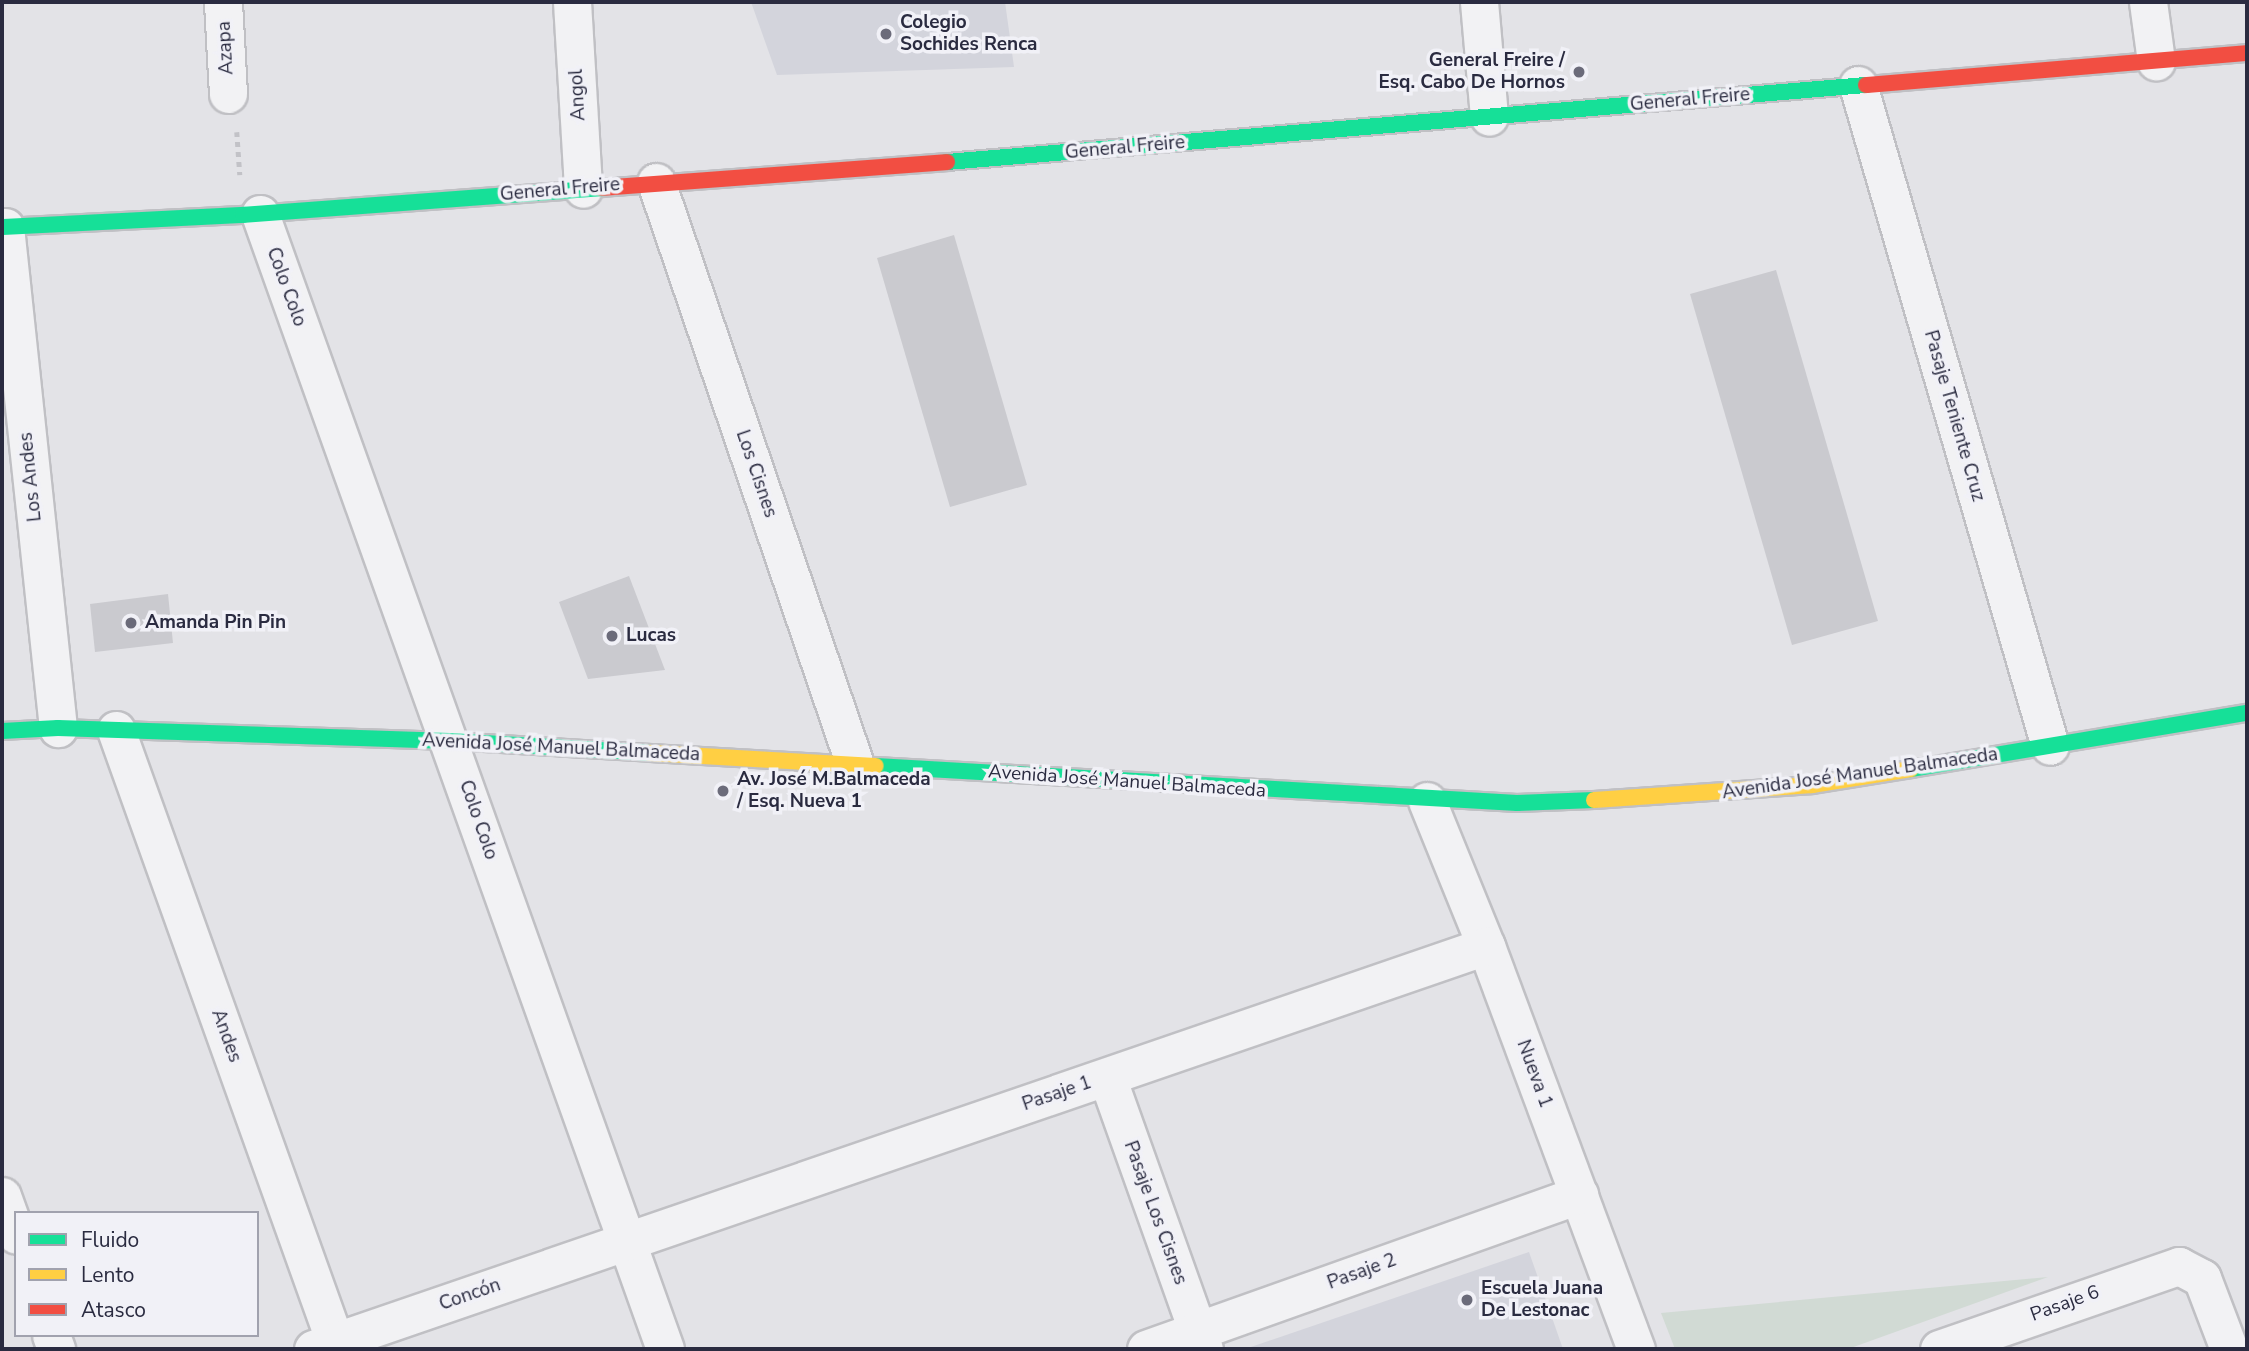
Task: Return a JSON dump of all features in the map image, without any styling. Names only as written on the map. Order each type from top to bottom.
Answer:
[{"type":"main road","name":"General Freire","points":[[3,227],[251,214],[583,189],[2247,53]]},
{"type":"main road","name":"Avenida José Manuel Balmaceda","points":[[2,732],[58,728],[450,741],[1427,801],[1607,802],[1812,785],[2247,713]]},
{"type":"street","name":"Azapa","points":[[223,2],[228,93]]},
{"type":"street","name":"Angol","points":[[572,2],[583,189]]},
{"type":"street","points":[[1479,2],[1489,117]]},
{"type":"street","points":[[2148,2],[2156,61]]},
{"type":"street","name":"Pasaje Teniente Cruz","points":[[1858,85],[2050,746]]},
{"type":"street","name":"Los Cisnes","points":[[656,183],[855,765]]},
{"type":"street","name":"Colo Colo","points":[[251,214],[450,741],[666,1349]]},
{"type":"street","name":"Los Andes","points":[[3,227],[58,728]]},
{"type":"street","name":"Andes","points":[[116,730],[324,1345]]},
{"type":"street","name":"Nueva 1","points":[[1427,801],[1486,946],[1636,1349]]},
{"type":"street","name":"Pasaje 1","points":[[627,1241],[1486,946]]},
{"type":"street","name":"Pasaje Los Cisnes","points":[[1107,1077],[1201,1340]]},
{"type":"street","name":"Pasaje 2","points":[[1146,1349],[1201,1340],[1579,1195]]},
{"type":"street","points":[[2,1196],[14,1229]]},
{"type":"street","name":"Concón","points":[[324,1345],[627,1241]]},
{"type":"street","name":"Pasaje 6","points":[[1939,1349],[2166,1269],[2192,1269],[2208,1290],[2230,1349]]},
{"type":"path","points":[[228,93],[236,113],[251,214]]},
{"type":"shaded area","name":"Colegio Sochides Renca","points":[[751,2],[1005,2],[1014,67],[777,75]]},
{"type":"shaded area","name":"Escuela Juana De Lestonac","points":[[1529,1252],[1563,1349],[1245,1349]]},
{"type":"shaded area","points":[[2048,1277],[1848,1349],[1675,1349],[1661,1313]]},
{"type":"building","points":[[954,235],[1027,485],[950,507],[877,258]]},
{"type":"building","points":[[1776,270],[1878,621],[1792,645],[1690,294]]},
{"type":"building","name":"Lucas","points":[[629,576],[665,670],[588,679],[559,602]]},
{"type":"building","name":"Amanda Pin Pin","points":[[168,594],[173,643],[95,652],[90,604]]},
{"type":"traffic: fast","points":[[947,162],[1866,85]]},
{"type":"traffic: fast","points":[[2,227],[243,215],[602,188]]},
{"type":"traffic: fast","points":[[1911,769],[2247,713]]},
{"type":"traffic: fast","points":[[2,731],[58,728],[450,741],[650,753]]},
{"type":"traffic: fast","points":[[876,766],[1517,803],[1594,800]]},
{"type":"traffic: slow","points":[[650,753],[876,766]]},
{"type":"traffic: slow","points":[[1594,800],[1812,785],[1911,769]]},
{"type":"traffic: jam","points":[[1866,85],[2247,53]]},
{"type":"traffic: jam","points":[[602,188],[947,162]]},
{"type":"place","name":"Colegio Sochides Renca","points":[[886,34]]},
{"type":"place","name":"General Freire / Esq. Cabo De Hornos","points":[[1579,72]]},
{"type":"place","name":"Amanda Pin Pin","points":[[131,623]]},
{"type":"place","name":"Lucas","points":[[612,636]]},
{"type":"place","name":"Av. José M.Balmaceda / Esq. Nueva 1","points":[[723,791]]},
{"type":"place","name":"Escuela Juana De Lestonac","points":[[1467,1300]]}]
